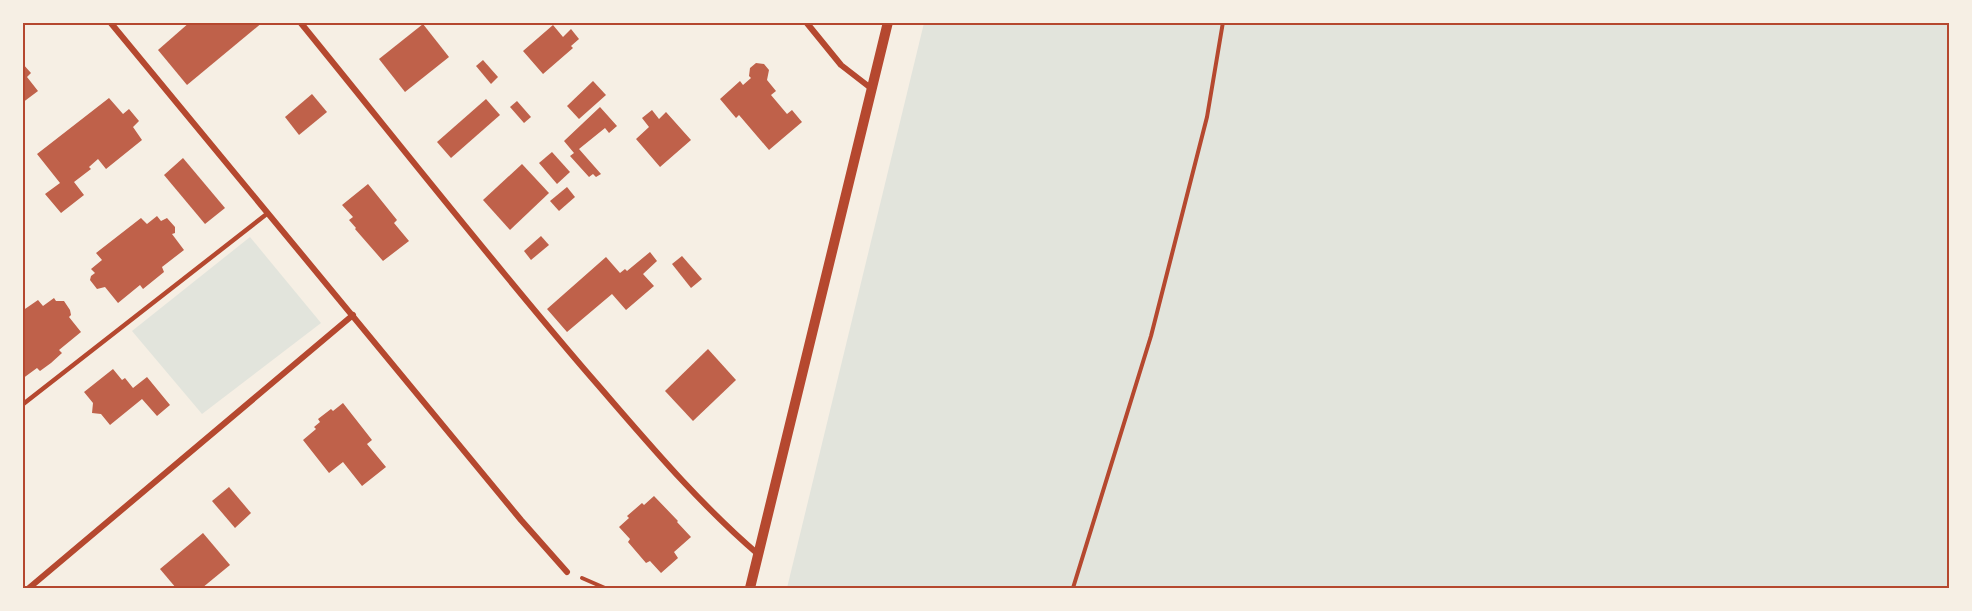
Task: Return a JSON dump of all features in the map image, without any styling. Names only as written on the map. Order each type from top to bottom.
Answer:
[{"type":"street","points":[[110,22],[521,520],[567,572]]},
{"type":"street","points":[[300,22],[545,324],[688,489],[726,527],[759,555]]},
{"type":"street","points":[[806,22],[841,65],[872,89]]},
{"type":"street","points":[[750,588],[888,22]]},
{"type":"street","points":[[29,588],[353,315]]},
{"type":"lane","points":[[22,405],[268,213]]},
{"type":"path","points":[[1074,588],[1150,336],[1207,117],[1223,22]]},
{"type":"path","points":[[567,572],[605,588]]},
{"type":"shaded area","points":[[924,23],[1949,23],[1949,588],[787,588]]},
{"type":"shaded area","points":[[250,237],[321,323],[202,414],[132,331]]},
{"type":"building","points":[[190,22],[263,22],[187,85],[158,50]]},
{"type":"building","points":[[423,24],[449,57],[405,92],[379,59]]},
{"type":"building","points":[[553,25],[563,37],[571,29],[579,39],[571,46],[573,48],[543,74],[523,51]]},
{"type":"building","points":[[483,60],[498,77],[491,84],[476,66]]},
{"type":"building","points":[[22,63],[31,73],[27,77],[38,91],[22,103]]},
{"type":"building","points":[[756,63],[764,64],[769,70],[767,80],[776,91],[771,95],[787,114],[792,110],[802,122],[769,150],[739,115],[736,118],[720,99],[740,81],[743,85],[751,78],[750,68]]},
{"type":"building","points":[[593,81],[606,95],[579,119],[567,106]]},
{"type":"building","points":[[312,94],[327,112],[299,135],[285,117]]},
{"type":"building","points":[[109,98],[123,114],[129,109],[139,121],[133,127],[142,140],[106,169],[98,159],[89,167],[91,169],[74,182],[84,195],[61,213],[45,194],[60,183],[37,154]]},
{"type":"building","points":[[486,99],[500,115],[451,158],[437,142]]},
{"type":"building","points":[[517,101],[531,117],[524,123],[510,107]]},
{"type":"building","points":[[600,107],[617,126],[609,133],[605,128],[579,149],[601,174],[596,177],[593,174],[589,177],[570,156],[574,153],[564,141]]},
{"type":"building","points":[[652,110],[659,119],[666,112],[691,140],[660,167],[636,139],[649,127],[642,118]]},
{"type":"building","points":[[552,152],[570,172],[557,184],[539,163]]},
{"type":"building","points":[[183,158],[225,208],[205,224],[164,175]]},
{"type":"building","points":[[522,164],[549,193],[510,230],[483,200]]},
{"type":"building","points":[[368,184],[397,220],[394,223],[409,241],[383,261],[355,229],[349,220],[353,217],[342,205]]},
{"type":"building","points":[[567,187],[575,197],[559,211],[550,201]]},
{"type":"building","points":[[157,216],[161,221],[167,218],[175,227],[175,233],[172,234],[184,250],[162,267],[164,272],[143,289],[140,285],[118,303],[105,287],[97,289],[90,280],[95,273],[91,269],[102,260],[96,253],[141,218],[147,224]]},
{"type":"building","points":[[541,236],[549,245],[531,260],[524,251]]},
{"type":"building","points":[[650,252],[657,261],[643,274],[654,286],[626,310],[612,294],[567,332],[547,309],[606,257],[620,273],[625,269],[627,271]]},
{"type":"building","points":[[682,256],[702,279],[691,288],[672,264]]},
{"type":"building","points":[[54,298],[56,301],[64,301],[70,310],[69,317],[81,332],[59,350],[62,353],[51,363],[40,371],[37,368],[22,379],[22,311],[38,300],[43,306]]},
{"type":"building","points":[[708,349],[736,380],[693,421],[665,391]]},
{"type":"building","points":[[113,369],[133,388],[147,377],[170,405],[157,416],[142,399],[110,425],[101,414],[92,413],[93,403],[84,392]]},
{"type":"building","points":[[343,403],[372,440],[367,444],[386,467],[362,486],[343,462],[329,473],[303,440],[316,429],[314,427],[320,422],[318,419]]},
{"type":"building","points":[[229,487],[251,513],[235,528],[212,501]]},
{"type":"building","points":[[654,496],[691,537],[674,552],[678,558],[661,573],[650,561],[646,563],[628,542],[630,539],[619,527],[629,518],[627,516]]},
{"type":"building","points":[[203,533],[230,565],[202,588],[176,588],[160,569]]}]
